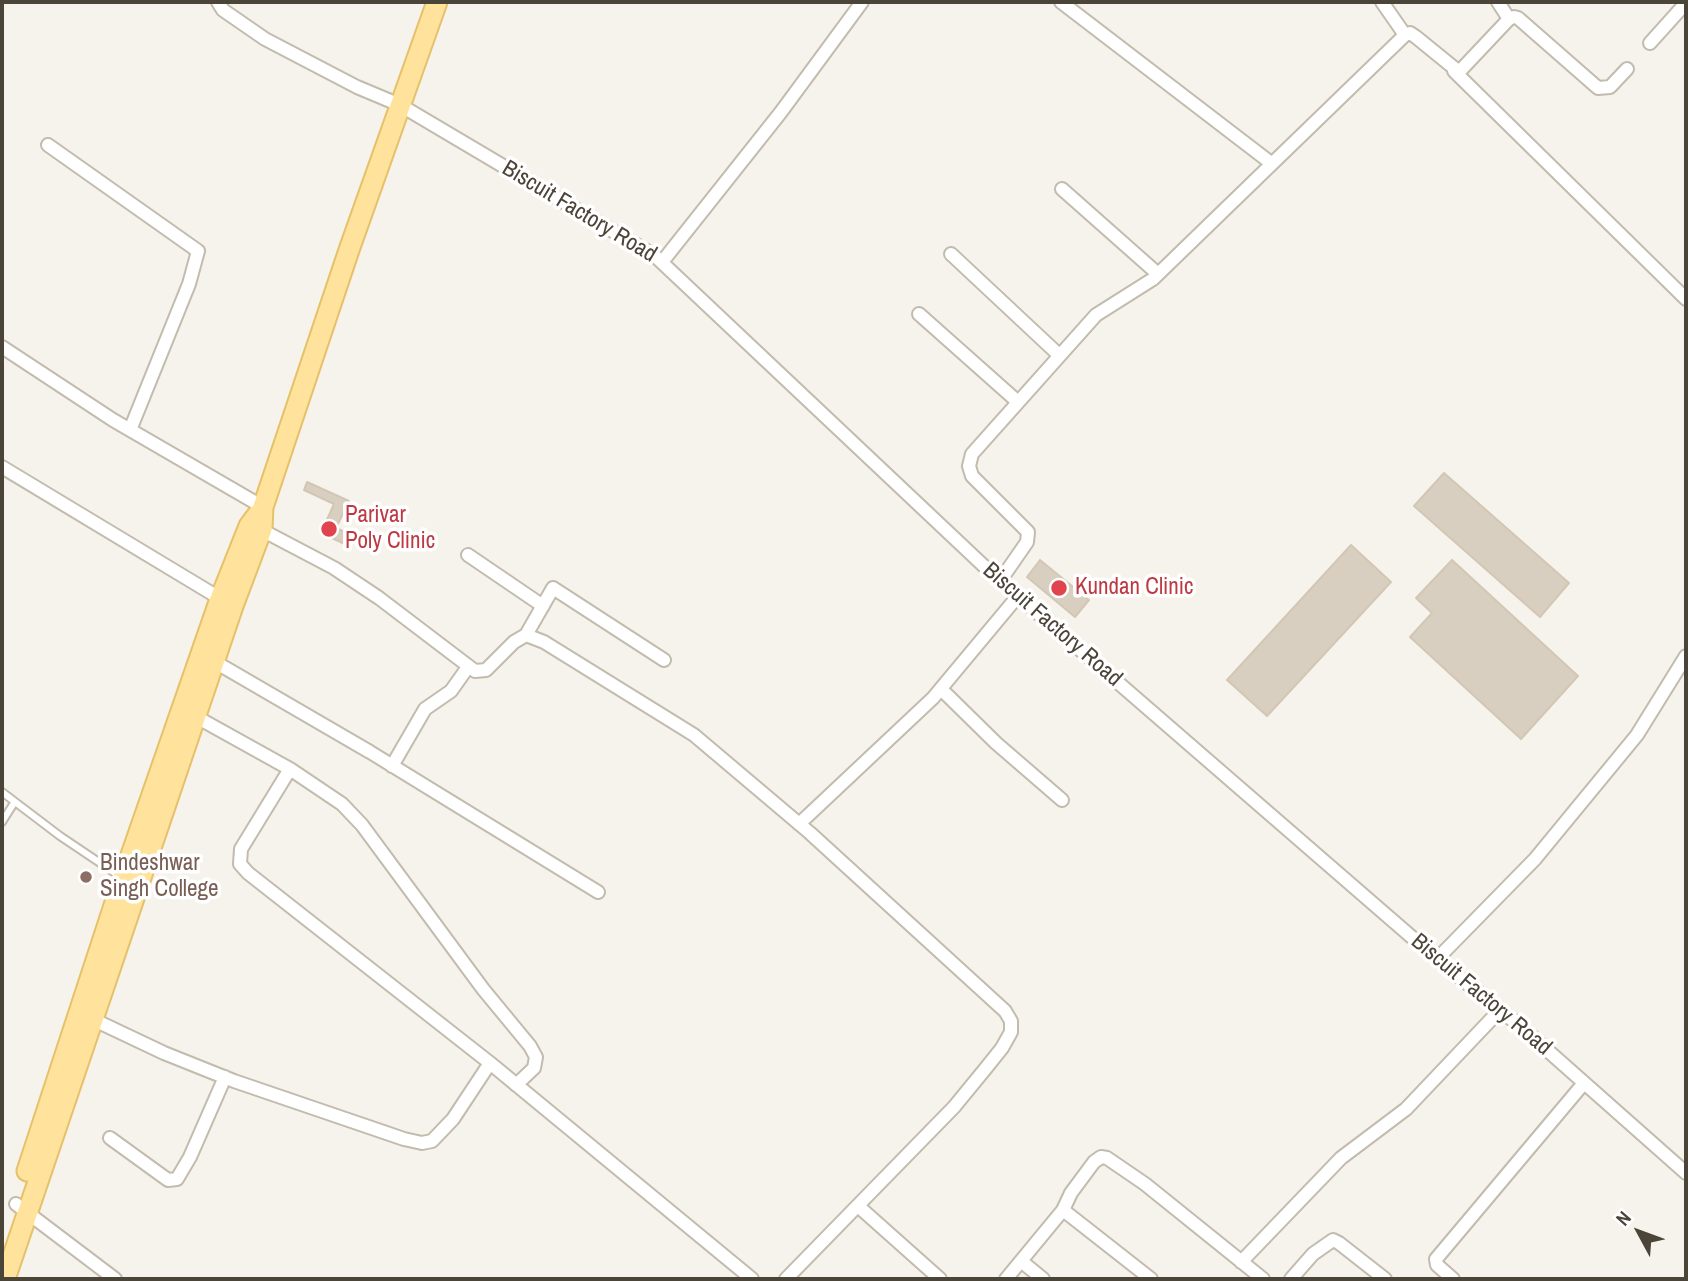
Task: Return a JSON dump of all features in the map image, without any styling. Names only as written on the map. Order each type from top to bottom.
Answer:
[{"type":"main road","points":[[5,1279],[21,1208],[156,808],[437,2]]},
{"type":"main road","points":[[2,1248],[21,1208]]},
{"type":"street","name":"Biscuit Factory Road","points":[[218,2],[223,10],[265,39],[357,87],[400,105],[662,262],[1000,581],[1686,1173]]},
{"type":"street","points":[[662,262],[781,112],[862,2]]},
{"type":"street","points":[[1061,2],[1270,163]]},
{"type":"street","points":[[1382,2],[1405,35]]},
{"type":"street","points":[[1498,2],[1509,19]]},
{"type":"street","points":[[1650,43],[1686,3]]},
{"type":"street","points":[[1454,71],[1463,70],[1509,19],[1518,18],[1598,88],[1610,87],[1627,69]]},
{"type":"street","points":[[1000,581],[1027,542],[1028,532],[972,477],[969,466],[972,454],[1105,307],[1158,274],[1405,35],[1410,33],[1416,37],[1454,71],[1686,299]]},
{"type":"street","points":[[48,145],[198,251],[189,284],[130,430]]},
{"type":"street","points":[[1062,189],[1158,274]]},
{"type":"street","points":[[951,254],[1059,355]]},
{"type":"street","points":[[919,314],[1018,402]]},
{"type":"street","points":[[2,347],[130,430],[263,507]]},
{"type":"street","points":[[2,467],[227,603]]},
{"type":"street","points":[[256,527],[345,575],[474,671],[486,670],[514,642],[526,635],[553,588],[664,660]]},
{"type":"street","points":[[468,555],[543,606]]},
{"type":"street","points":[[799,824],[912,720],[1018,596]]},
{"type":"street","points":[[526,635],[544,642],[706,743],[993,1000],[1012,1021],[1011,1032],[1002,1048],[954,1107],[786,1279]]},
{"type":"street","points":[[1437,959],[1535,859],[1637,735],[1686,656]]},
{"type":"street","points":[[208,658],[598,892]]},
{"type":"street","points":[[391,766],[425,709],[451,691],[468,667]]},
{"type":"street","points":[[941,689],[996,743],[1062,800]]},
{"type":"street","points":[[189,713],[290,769],[342,804],[362,825],[483,989],[530,1046],[536,1057],[534,1068],[516,1085]]},
{"type":"street","points":[[290,769],[241,849],[240,864],[490,1063],[752,1279]]},
{"type":"street","points":[[1241,1262],[1341,1157],[1406,1109],[1500,1010]]},
{"type":"street","points":[[86,1015],[163,1053],[225,1077],[422,1143],[432,1141],[453,1119],[490,1063]]},
{"type":"street","points":[[110,1138],[168,1180],[177,1179],[190,1157],[225,1077]]},
{"type":"street","points":[[1452,1279],[1437,1265],[1436,1259],[1584,1083]]},
{"type":"street","points":[[1006,1279],[1063,1210],[1071,1193],[1089,1168],[1101,1157],[1107,1158],[1145,1184],[1263,1279]]},
{"type":"street","points":[[858,1206],[940,1279]]},
{"type":"street","points":[[21,1208],[115,1279]]},
{"type":"street","points":[[1063,1210],[1151,1279]]},
{"type":"street","points":[[1291,1279],[1313,1254],[1333,1240],[1385,1279]]},
{"type":"street","points":[[1021,1261],[1043,1279]]},
{"type":"lane","points":[[2,792],[131,883]]},
{"type":"lane","points":[[2,822],[14,803]]},
{"type":"building","points":[[1444,473],[1569,583],[1540,617],[1414,506]]},
{"type":"building","points":[[307,482],[349,501],[336,528],[352,535],[347,545],[321,533],[334,504],[304,490]]},
{"type":"building","points":[[1351,545],[1391,582],[1267,716],[1227,680]]},
{"type":"building","points":[[1040,560],[1089,600],[1075,617],[1027,577]]},
{"type":"building","points":[[1452,560],[1578,676],[1521,739],[1410,637],[1432,613],[1416,598]]},
{"type":"place","name":"Parivar Poly Clinic","points":[[329,529]]},
{"type":"place","name":"Kundan Clinic","points":[[1059,588]]},
{"type":"place","name":"Bindeshwar Singh College","points":[[86,877]]}]
